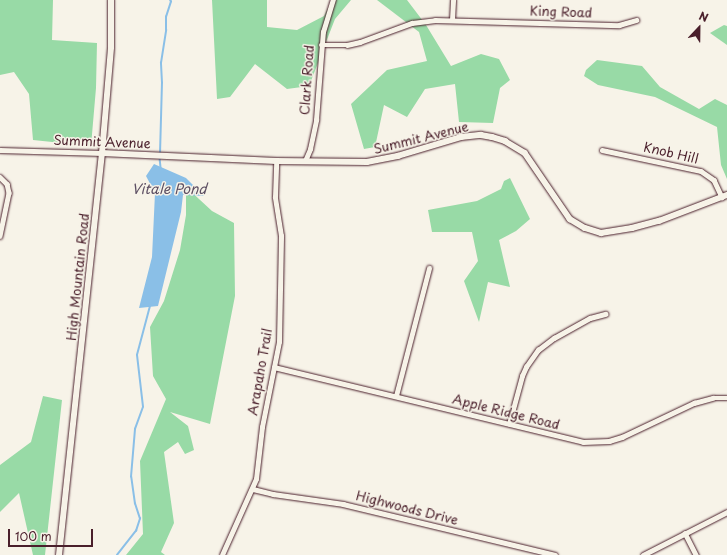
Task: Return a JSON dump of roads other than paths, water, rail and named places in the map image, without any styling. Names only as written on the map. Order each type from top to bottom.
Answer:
[{"type":"main road","name":"High Mountain Road","points":[[59,555],[102,154],[111,48],[111,0]]},
{"type":"street","name":"Clark Road","points":[[304,161],[310,149],[316,120],[320,80],[321,45],[326,20],[333,0]]},
{"type":"street","points":[[452,20],[453,0]]},
{"type":"street","name":"King Road","points":[[321,45],[360,42],[423,21],[452,20],[619,25],[636,20]]},
{"type":"street","name":"Summit Avenue","points":[[0,150],[351,163],[381,161],[461,137],[492,137],[505,141],[525,153],[570,219],[585,228],[601,232],[652,223],[725,196]]},
{"type":"street","name":"Knob Hill","points":[[602,150],[701,171],[714,180],[725,196]]},
{"type":"street","name":"Arapaho Trail","points":[[222,555],[252,489],[258,466],[265,405],[274,368],[280,323],[281,252],[279,222],[275,197],[276,161]]},
{"type":"street","points":[[0,177],[7,184],[9,193],[0,236]]},
{"type":"street","points":[[396,396],[429,268]]},
{"type":"street","points":[[509,424],[522,376],[538,350],[554,338],[590,318],[605,314]]},
{"type":"street","name":"Apple Ridge Road","points":[[274,368],[396,396],[572,440],[595,442],[609,441],[633,433],[694,403],[713,398],[727,398]]},
{"type":"street","name":"Highwoods Drive","points":[[252,489],[273,494],[343,504],[555,555]]},
{"type":"street","points":[[643,555],[727,512]]},
{"type":"street","points":[[685,534],[696,555]]},
{"type":"water","name":"Vitale Pond","points":[[154,164],[186,178],[204,196],[183,195],[181,212],[158,306],[139,308],[152,257],[155,193],[146,176]]},
{"type":"waterway","points":[[160,154],[162,83],[161,63],[166,30],[166,17],[171,2],[170,0]]},
{"type":"waterway","points":[[160,158],[161,168]]},
{"type":"waterway","points":[[117,555],[136,531],[140,519],[135,504],[131,477],[135,429],[143,407],[137,355],[150,306]]}]
